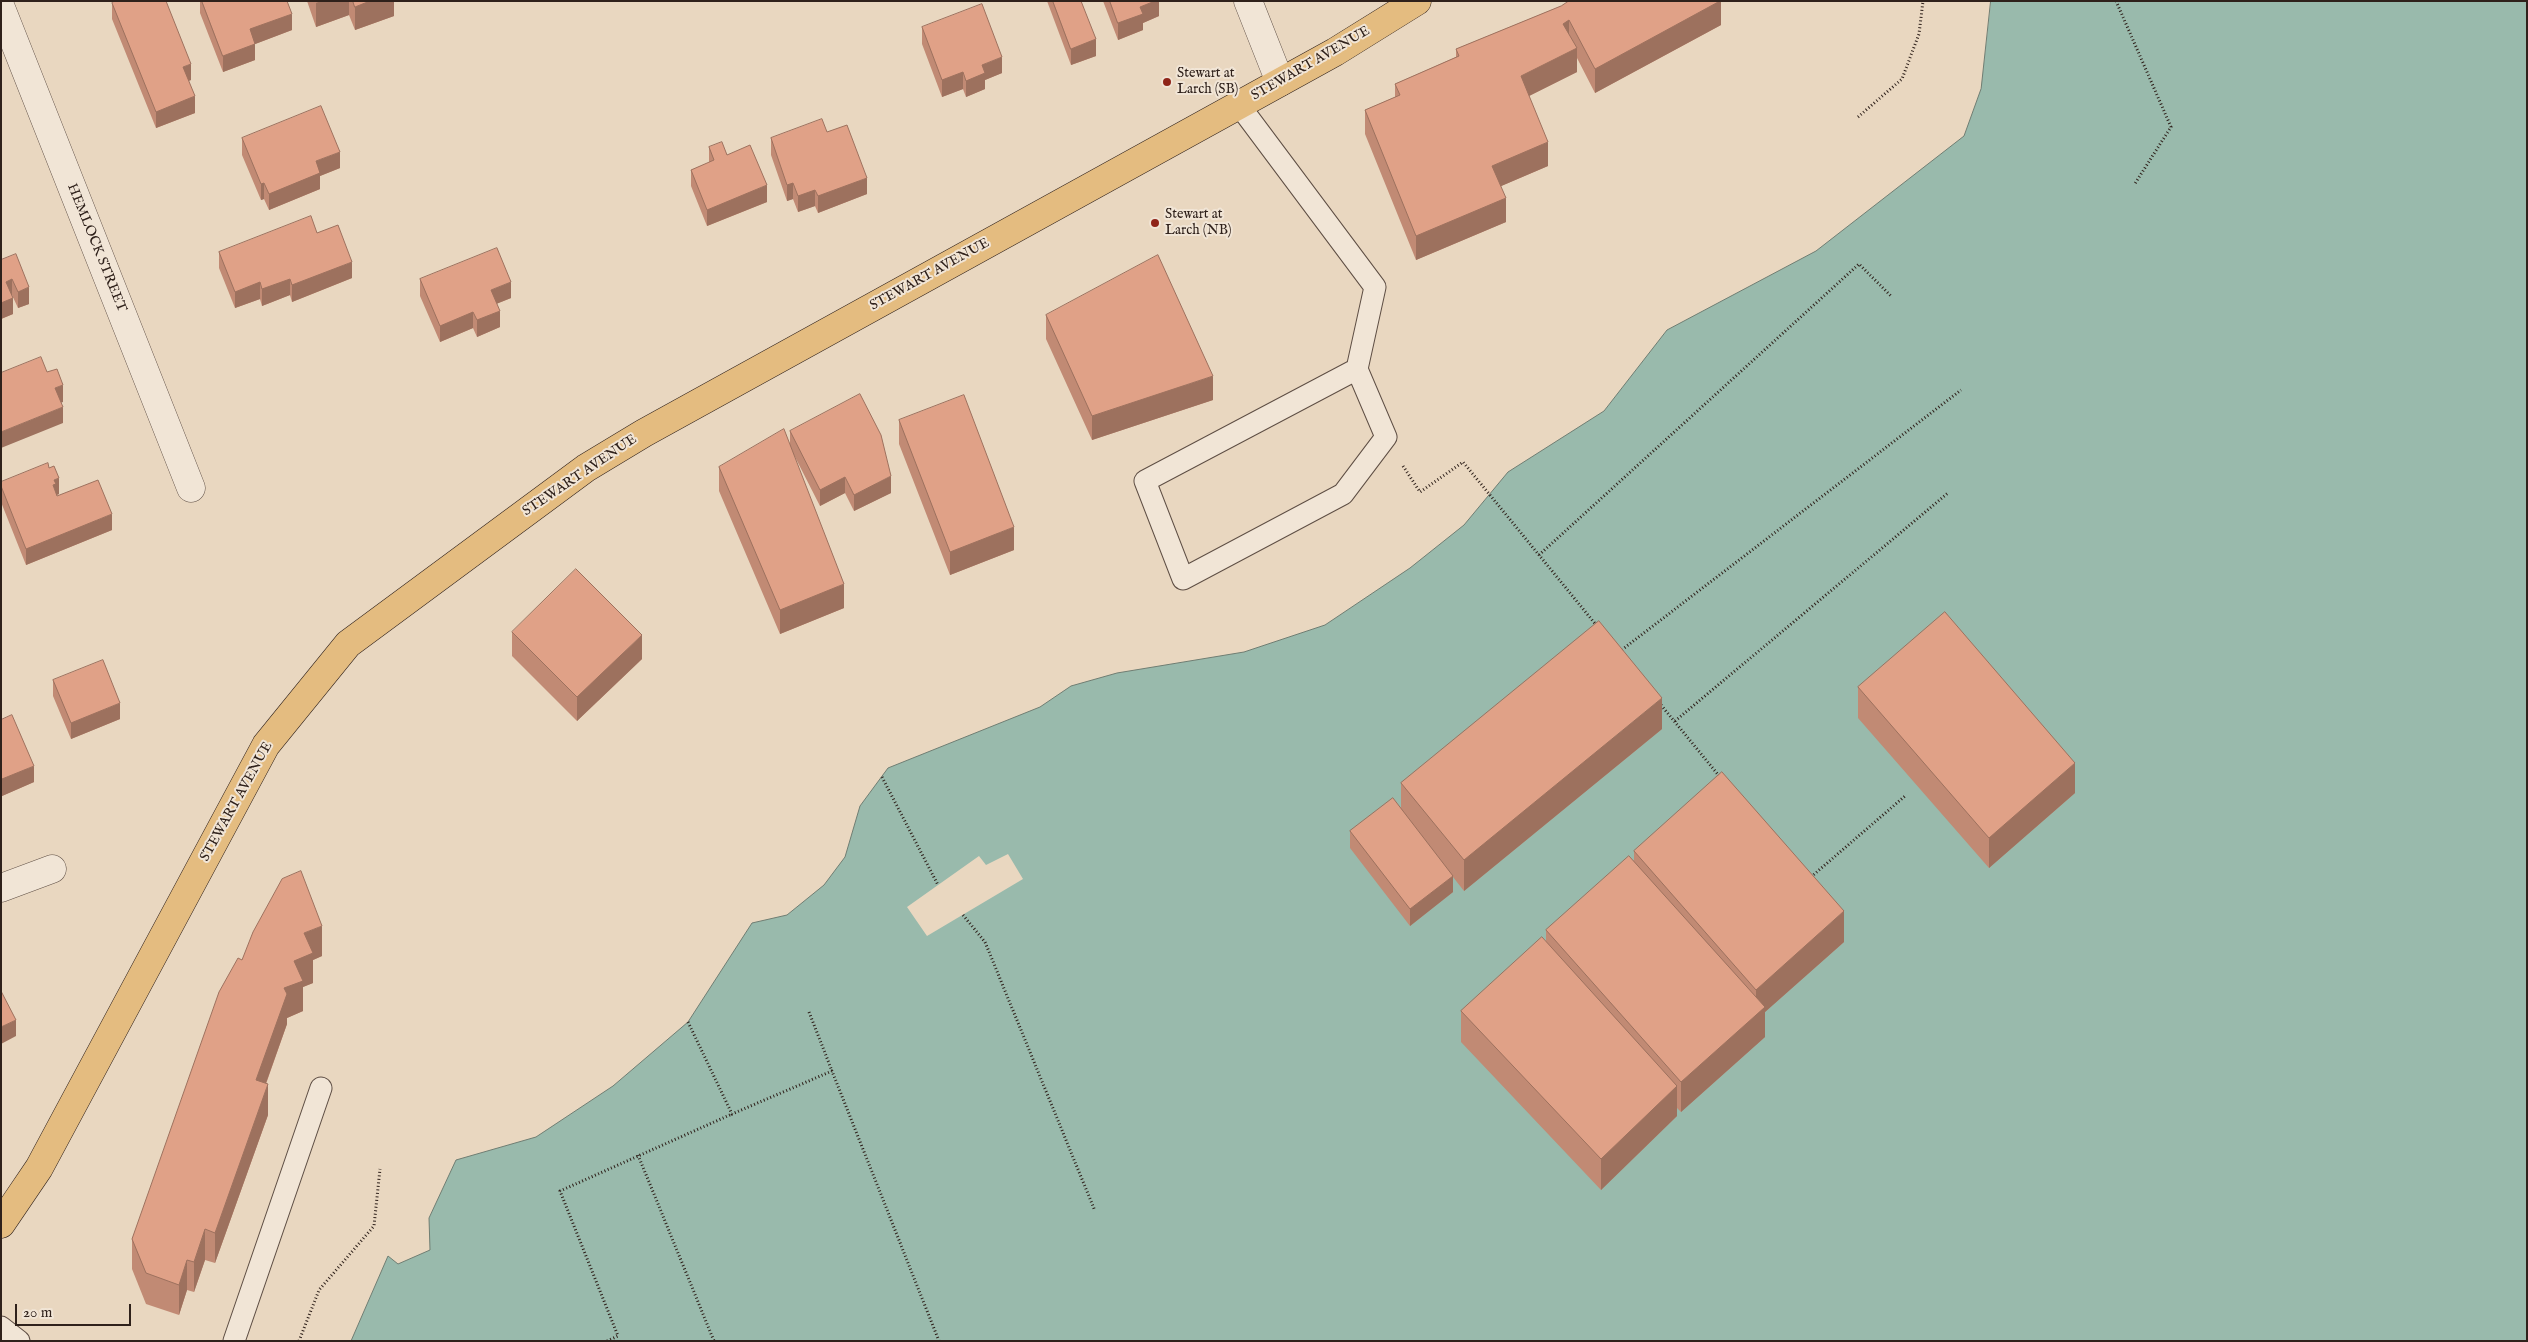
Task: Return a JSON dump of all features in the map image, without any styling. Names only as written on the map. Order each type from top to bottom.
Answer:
[{"type":"highway","name":"STEWART AVENUE","points":[[1,1224],[39,1168],[266,745],[348,644],[586,468],[644,433],[1335,52],[1417,1]]},
{"type":"street","points":[[1248,1],[1280,82]]},
{"type":"street","name":"HEMLOCK STREET","points":[[1,8],[192,488]]},
{"type":"street","points":[[1,888],[52,869]]},
{"type":"lane","points":[[1239,105],[1375,287],[1357,369],[1386,437],[1343,494],[1184,579],[1145,481],[1357,369]]},
{"type":"lane","points":[[234,1341],[321,1088]]},
{"type":"lane","points":[[1,1327],[18,1341]]},
{"type":"path","points":[[1858,117],[1902,79],[1919,34],[1924,1]]},
{"type":"path","points":[[2116,1],[2171,127],[2134,185]]},
{"type":"path","points":[[1539,555],[1859,264],[1892,297]]},
{"type":"path","points":[[1618,652],[1961,390]]},
{"type":"path","points":[[1386,437],[1420,492],[1463,462],[1600,630]]},
{"type":"path","points":[[1674,722],[1948,493]]},
{"type":"path","points":[[1612,645],[1625,660]]},
{"type":"path","points":[[1656,698],[1724,783]]},
{"type":"path","points":[[882,777],[938,885]]},
{"type":"path","points":[[1805,883],[1905,796]]},
{"type":"path","points":[[963,915],[985,942],[1094,1210]]},
{"type":"path","points":[[809,1012],[939,1341]]},
{"type":"path","points":[[688,1022],[732,1114]]},
{"type":"path","points":[[607,1341],[618,1336],[560,1191],[832,1071]]},
{"type":"path","points":[[638,1155],[714,1341]]},
{"type":"path","points":[[299,1341],[319,1290],[374,1226],[380,1169]]},
{"type":"shaded area","points":[[1991,1],[2527,1],[2527,1341],[351,1341],[388,1256],[398,1264],[430,1250],[429,1218],[456,1160],[536,1137],[613,1086],[688,1022],[752,923],[787,915],[824,885],[845,857],[860,806],[888,768],[1040,707],[1071,686],[1117,673],[1244,652],[1325,625],[1410,568],[1464,525],[1508,472],[1604,411],[1667,330],[1816,251],[1964,136],[1981,89]]},
{"type":"pier","points":[[1008,854],[1023,879],[927,936],[907,907],[979,856],[986,865]]},
{"type":"building","points":[[115,1],[166,1],[191,64],[183,67],[195,96],[156,112],[112,3]]},
{"type":"building","points":[[202,1],[287,1],[292,14],[250,29],[255,44],[223,56]]},
{"type":"building","points":[[353,1],[370,1],[355,7]]},
{"type":"building","points":[[1053,1],[1081,1],[1096,39],[1071,49]]},
{"type":"building","points":[[1110,1],[1155,1],[1140,7],[1143,14],[1118,23]]},
{"type":"building","points":[[1569,1],[1720,1],[1595,69],[1569,20],[1563,24],[1577,48],[1521,76],[1548,142],[1492,166],[1506,198],[1416,236],[1365,110],[1400,95],[1395,84],[1459,56],[1456,49]]},
{"type":"building","points":[[982,4],[1002,57],[982,65],[985,73],[966,81],[963,72],[942,80],[922,27]]},
{"type":"building","points":[[321,106],[340,152],[316,161],[320,173],[269,194],[264,183],[261,184],[242,138]]},
{"type":"building","points":[[822,119],[827,132],[847,125],[867,178],[818,196],[815,190],[798,196],[793,183],[787,185],[771,138]]},
{"type":"building","points":[[722,142],[727,155],[750,145],[767,185],[707,210],[691,170],[714,160],[709,147]]},
{"type":"building","points":[[311,216],[317,233],[338,225],[352,262],[292,285],[290,279],[262,289],[260,282],[235,292],[219,252]]},
{"type":"building","points":[[497,248],[511,282],[491,290],[500,311],[477,320],[473,312],[440,326],[420,279]]},
{"type":"building","points":[[16,254],[29,287],[18,292],[12,279],[6,282],[13,298],[1,303],[1,260]]},
{"type":"building","points":[[1158,255],[1213,376],[1092,416],[1046,315]]},
{"type":"building","points":[[41,357],[47,372],[57,369],[63,385],[55,388],[63,407],[1,432],[1,373]]},
{"type":"building","points":[[860,394],[881,435],[891,476],[854,495],[845,477],[820,490],[790,431]]},
{"type":"building","points":[[964,395],[1014,527],[950,552],[899,420]]},
{"type":"building","points":[[784,429],[844,584],[780,610],[719,467]]},
{"type":"building","points":[[48,463],[49,468],[54,466],[59,478],[54,480],[56,484],[53,485],[57,496],[98,480],[112,514],[26,549],[1,482]]},
{"type":"building","points":[[576,569],[642,635],[577,697],[512,632]]},
{"type":"building","points":[[1945,612],[2075,763],[1989,838],[1858,687]]},
{"type":"building","points":[[1599,621],[1662,698],[1464,860],[1401,783]]},
{"type":"building","points":[[103,660],[120,703],[71,723],[53,680]]},
{"type":"building","points":[[12,715],[34,766],[2,779],[1,720]]},
{"type":"building","points":[[1722,772],[1844,911],[1756,990],[1634,851]]},
{"type":"building","points":[[1393,798],[1453,876],[1410,909],[1350,831]]},
{"type":"building","points":[[1629,856],[1765,1007],[1681,1082],[1546,930]]},
{"type":"building","points":[[301,871],[322,926],[304,933],[313,953],[294,961],[303,981],[284,988],[287,994],[256,1080],[268,1084],[215,1233],[205,1229],[194,1262],[187,1260],[179,1285],[146,1273],[132,1239],[219,992],[238,958],[242,960],[253,932],[282,879]]},
{"type":"building","points":[[1542,937],[1677,1086],[1601,1159],[1461,1011]]},
{"type":"building","points":[[1,991],[16,1020],[1,1027]]},
{"type":"place","name":"Stewart at Larch (SB)","points":[[1167,82]]},
{"type":"place","name":"Stewart at Larch (NB)","points":[[1155,223]]}]
